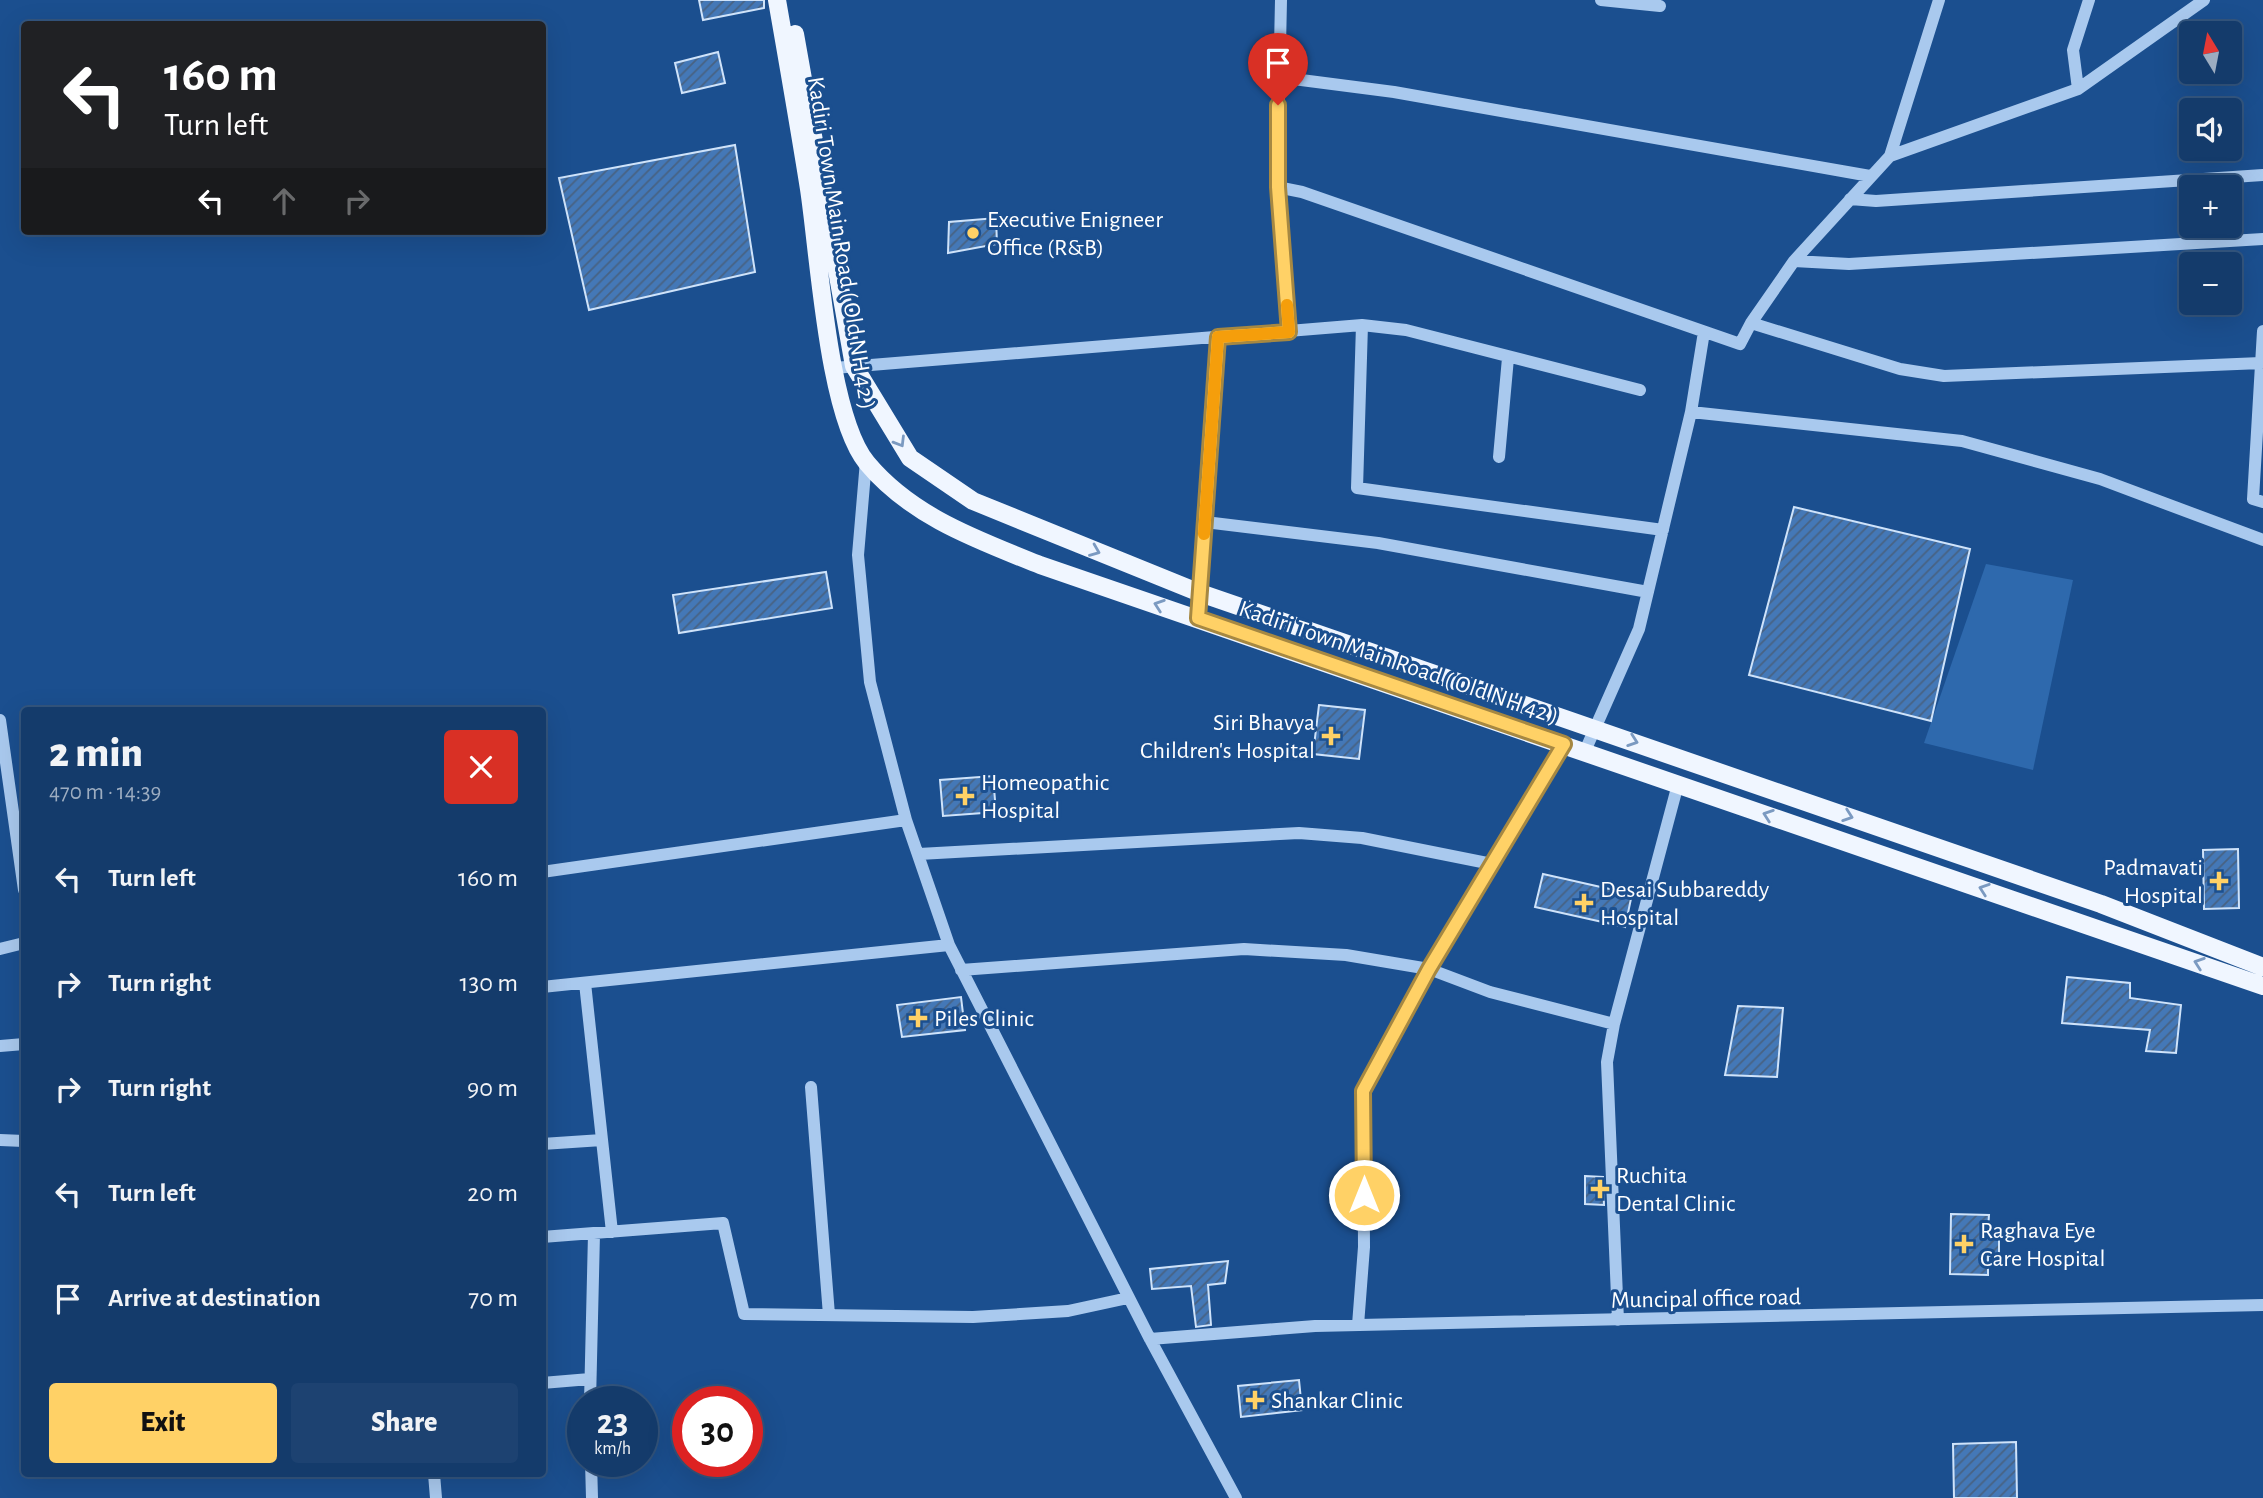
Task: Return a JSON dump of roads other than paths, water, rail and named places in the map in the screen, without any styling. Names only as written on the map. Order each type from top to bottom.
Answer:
[{"type":"main road","name":"Kadiri Town Main Road ( Old NH 42 )","points":[[777,0],[834,368],[847,427],[866,461],[895,492],[938,521],[1040,565],[2263,986]]},
{"type":"main road","name":"Kadiri Town Main Road ( Old NH 42 )","points":[[789,0],[854,366],[910,458],[973,502],[1200,593],[2101,904],[2263,967]]},
{"type":"street","points":[[1281,0],[1278,187],[1289,332]]},
{"type":"street","points":[[1601,0],[1660,6]]},
{"type":"street","points":[[1890,156],[1939,0]]},
{"type":"street","points":[[2078,89],[2073,50],[2089,0]]},
{"type":"street","points":[[1278,187],[1302,192],[1740,344],[1751,323],[1794,261],[1890,156],[2078,89],[2204,0]]},
{"type":"street","points":[[1278,77],[1394,92],[1870,176]]},
{"type":"street","points":[[1850,198],[1875,201],[2263,175]]},
{"type":"street","points":[[1794,261],[1849,264],[2263,239]]},
{"type":"street","points":[[1751,323],[1900,369],[1944,376],[2261,363]]},
{"type":"street","points":[[834,368],[1362,325],[1406,330],[1640,390]]},
{"type":"street","points":[[1362,325],[1357,488],[1663,530]]},
{"type":"street","points":[[2263,331],[2253,499],[2263,502]]},
{"type":"street","points":[[1584,751],[1639,629],[1691,412],[1704,332]]},
{"type":"street","points":[[1198,618],[1218,337]]},
{"type":"street","points":[[1499,457],[1508,358]]},
{"type":"street","points":[[1691,412],[1962,441],[2100,480],[2263,540]]},
{"type":"street","points":[[866,461],[858,555],[870,682],[906,820],[949,945],[1128,1298],[1236,1498]]},
{"type":"street","points":[[1205,522],[1378,542],[1648,592]]},
{"type":"street","points":[[0,720],[21,869]]},
{"type":"street","points":[[1358,1325],[1364,1247],[1363,1091],[1429,969],[1564,744]]},
{"type":"street","points":[[1618,1320],[1607,1062],[1614,1024],[1678,784]]},
{"type":"street","points":[[546,871],[906,820]]},
{"type":"street","points":[[919,854],[1299,833],[1362,838],[1492,864]]},
{"type":"street","points":[[0,949],[21,944]]},
{"type":"street","points":[[546,987],[949,945]]},
{"type":"street","points":[[961,970],[1244,949],[1346,955],[1429,969],[1490,992],[1614,1024]]},
{"type":"street","points":[[585,983],[612,1232]]},
{"type":"street","points":[[0,1046],[21,1044]]},
{"type":"street","points":[[811,1087],[829,1315]]},
{"type":"street","points":[[0,1140],[21,1142]]},
{"type":"street","points":[[546,1144],[602,1140]]},
{"type":"street","points":[[546,1237],[723,1223],[744,1314],[973,1317],[1068,1311],[1128,1298]]},
{"type":"street","points":[[590,1386],[594,1234]]},
{"type":"street","name":"Muncipal office road","points":[[1150,1339],[1358,1325],[2263,1305]]},
{"type":"street","points":[[546,1383],[590,1379]]},
{"type":"street","points":[[434,1477],[436,1498]]},
{"type":"street","points":[[591,1477],[592,1498]]},
{"type":"place","name":"Executive Enigneer Office (R&B)","points":[[973,233]]},
{"type":"place","name":"Siri Bhavya Children's Hospital","points":[[1331,736]]},
{"type":"place","name":"Homeopathic Hospital","points":[[965,796]]},
{"type":"place","name":"Padmavati Hospital","points":[[2219,881]]},
{"type":"place","name":"Desai Subbareddy Hospital","points":[[1584,903]]},
{"type":"place","name":"Piles Clinic","points":[[918,1018]]},
{"type":"place","name":"Ruchita Dental Clinic","points":[[1600,1189]]},
{"type":"place","name":"Raghava Eye Care Hospital","points":[[1964,1244]]},
{"type":"place","name":"Shankar Clinic","points":[[1255,1400]]}]
